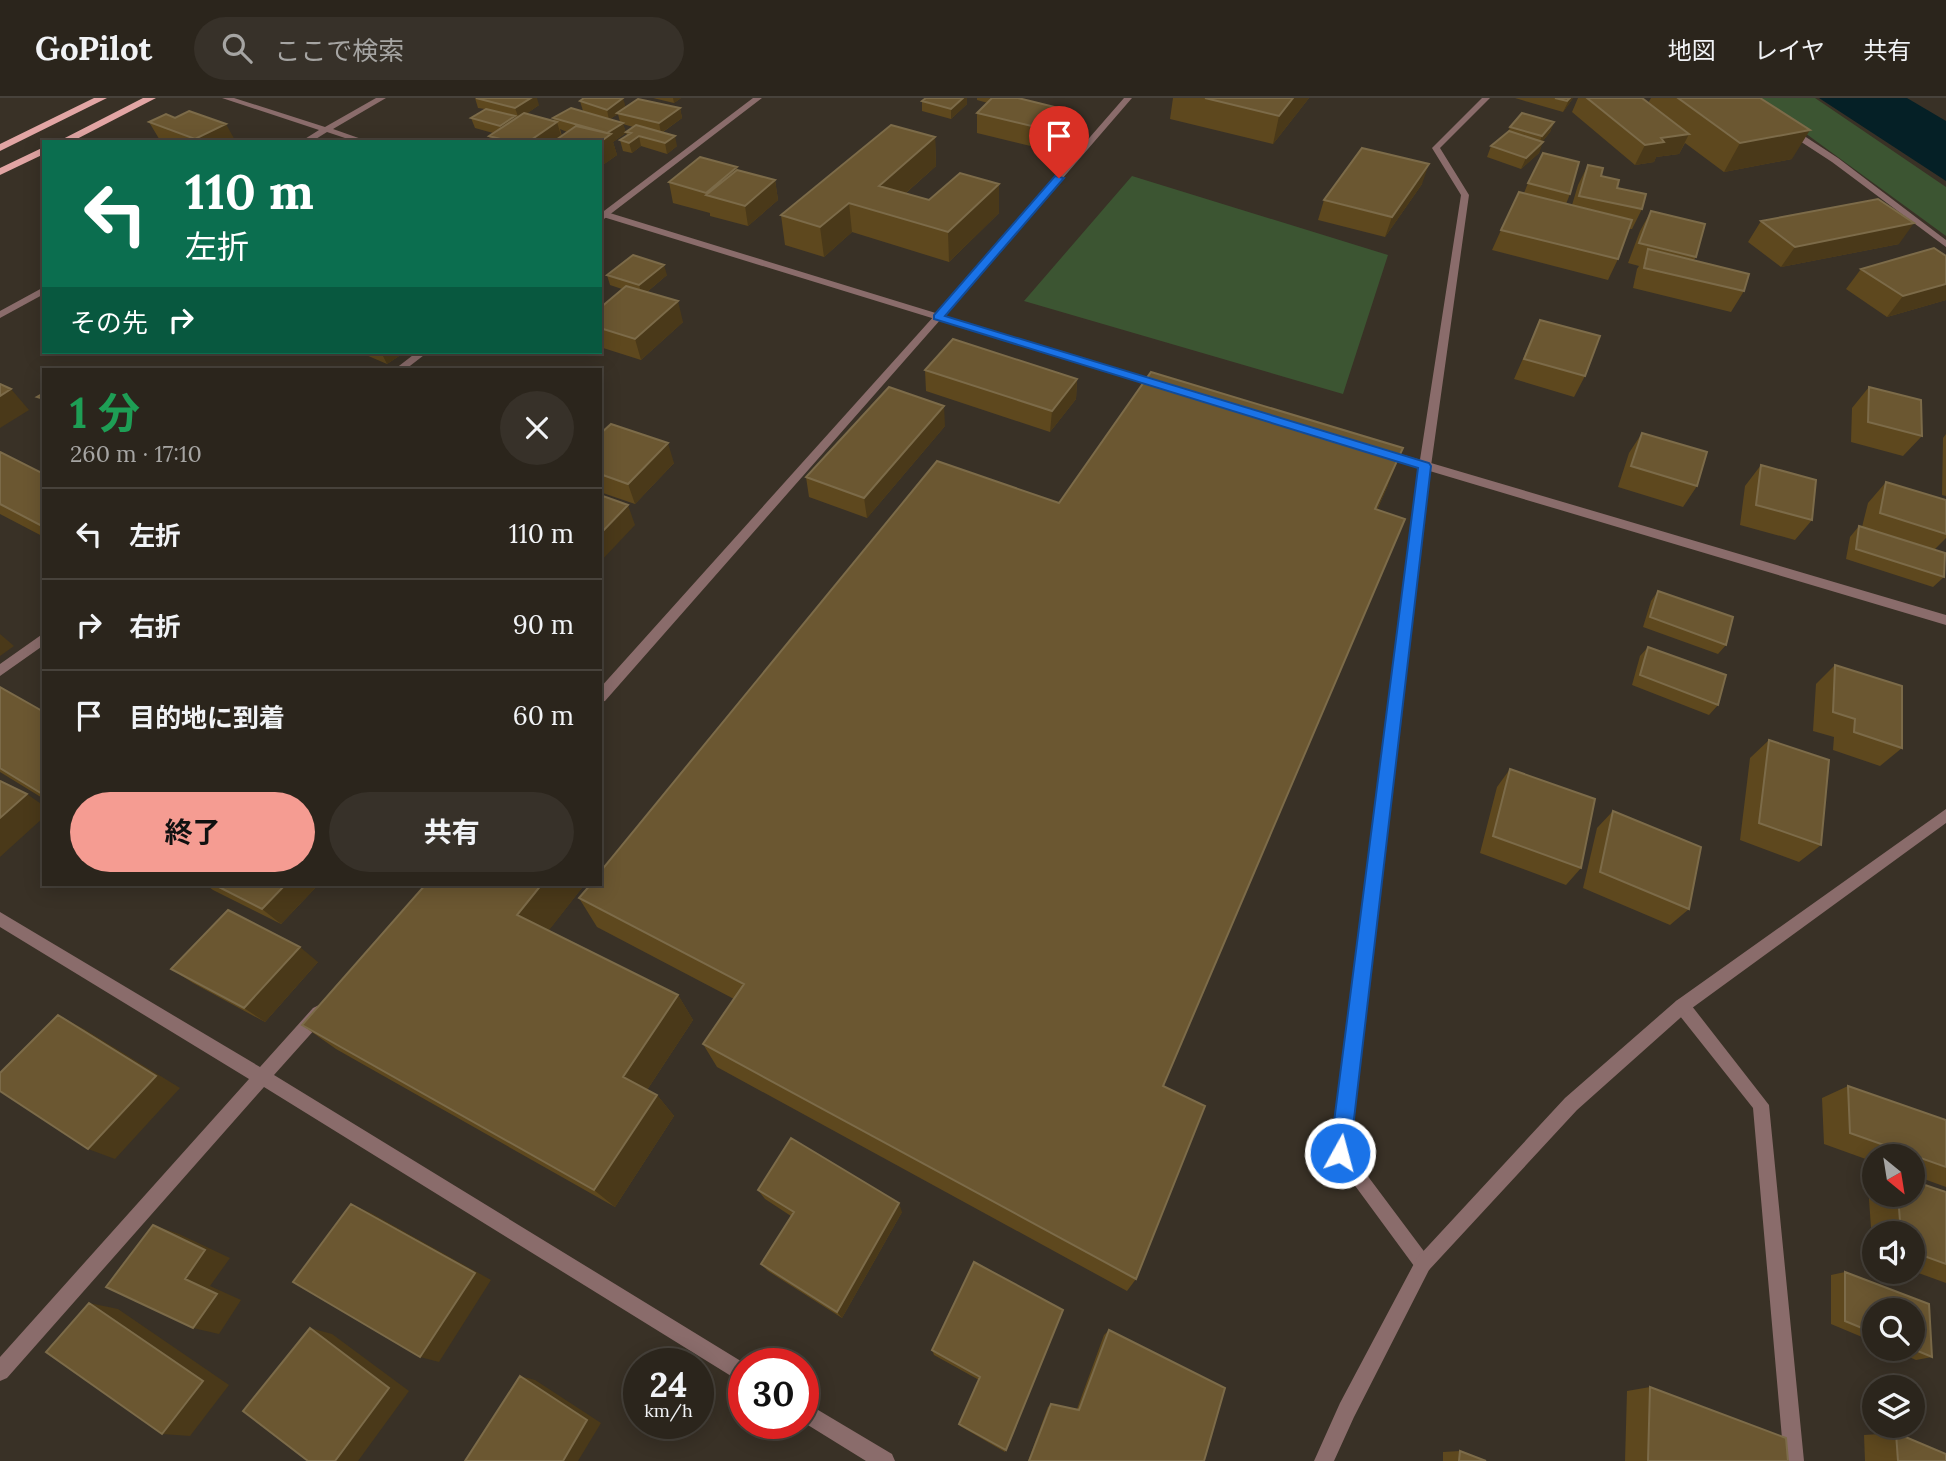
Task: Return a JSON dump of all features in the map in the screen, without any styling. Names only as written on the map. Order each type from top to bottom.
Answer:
[{"type":"main road","points":[[0,148],[102,98]]},
{"type":"main road","points":[[66,140],[152,98]]},
{"type":"main road","points":[[0,172],[42,151]]},
{"type":"street","points":[[226,98],[359,140]]},
{"type":"street","points":[[308,140],[382,98]]},
{"type":"street","points":[[602,215],[758,98]]},
{"type":"street","points":[[602,695],[938,317],[1128,98]]},
{"type":"street","points":[[1423,1264],[1340,1153],[1425,466],[1465,195],[1436,148],[1486,98]]},
{"type":"street","points":[[1777,122],[1835,160],[1946,244]]},
{"type":"street","points":[[602,215],[1175,389]]},
{"type":"street","points":[[0,315],[42,291]]},
{"type":"street","points":[[401,368],[420,354]]},
{"type":"street","points":[[1372,450],[1946,620]]},
{"type":"street","points":[[0,671],[42,640]]},
{"type":"street","points":[[1324,1461],[1347,1410],[1423,1264],[1571,1104],[1682,1006],[1946,815]]},
{"type":"street","points":[[0,919],[728,1364]]},
{"type":"street","points":[[0,1371],[326,1006]]},
{"type":"street","points":[[1682,1006],[1761,1105],[1794,1461]]},
{"type":"street","points":[[819,1421],[885,1461]]},
{"type":"green space","points":[[1757,98],[1815,98],[1946,187],[1946,236]]},
{"type":"green space","points":[[1132,176],[1388,255],[1343,394],[1024,301]]},
{"type":"water","points":[[1819,98],[1907,98],[1946,121],[1946,181]]},
{"type":"building","points":[[476,98],[531,98],[515,108]]},
{"type":"building","points":[[584,98],[623,98],[607,110],[580,101]]},
{"type":"building","points":[[926,98],[963,98],[951,109],[922,101]]},
{"type":"building","points":[[992,98],[1018,98],[1063,109],[1044,129],[977,113]]},
{"type":"building","points":[[1205,98],[1293,98],[1279,116]]},
{"type":"building","points":[[1587,98],[1642,98],[1689,134],[1661,138],[1664,142],[1645,145]]},
{"type":"building","points":[[1678,98],[1760,98],[1810,130],[1740,143]]},
{"type":"building","points":[[638,99],[680,108],[659,123],[617,113]]},
{"type":"building","points":[[571,108],[623,123],[607,133],[553,118]]},
{"type":"building","points":[[486,109],[515,116],[500,126],[471,118]]},
{"type":"building","points":[[189,111],[226,124],[195,139],[149,122],[166,114],[175,118]]},
{"type":"building","points":[[524,113],[557,122],[531,140],[504,140],[489,136]]},
{"type":"building","points":[[1522,113],[1554,122],[1542,136],[1510,127]]},
{"type":"building","points":[[636,125],[675,136],[665,143],[639,136],[629,143],[620,140],[631,133],[626,132]]},
{"type":"building","points":[[891,125],[935,137],[879,186],[929,200],[960,173],[999,184],[948,232],[849,203],[820,227],[781,215]]},
{"type":"building","points":[[576,126],[611,134],[602,141],[556,140]]},
{"type":"building","points":[[1509,131],[1543,142],[1526,158],[1491,146]]},
{"type":"building","points":[[1362,148],[1429,164],[1392,217],[1324,200]]},
{"type":"building","points":[[1543,153],[1579,162],[1570,194],[1528,183]]},
{"type":"building","points":[[700,157],[737,167],[706,193],[669,182]]},
{"type":"building","points":[[1588,165],[1603,168],[1601,176],[1619,180],[1617,188],[1646,194],[1642,209],[1579,196]]},
{"type":"building","points":[[737,170],[775,180],[745,206],[706,195]]},
{"type":"building","points":[[1519,192],[1632,220],[1618,259],[1501,230]]},
{"type":"building","points":[[1878,199],[1914,223],[1795,247],[1761,221]]},
{"type":"building","points":[[1651,211],[1705,224],[1696,257],[1639,243]]},
{"type":"building","points":[[1934,248],[1946,256],[1946,284],[1903,296],[1861,269]]},
{"type":"building","points":[[1648,249],[1749,274],[1744,291],[1644,268]]},
{"type":"building","points":[[633,255],[664,265],[639,285],[607,275]]},
{"type":"building","points":[[626,286],[678,301],[635,339],[602,329],[602,306]]},
{"type":"building","points":[[1540,320],[1600,336],[1585,376],[1524,359]]},
{"type":"building","points":[[953,339],[1077,379],[1052,411],[925,370]]},
{"type":"building","points":[[1151,372],[1403,448],[1375,509],[1405,519],[1163,1086],[1205,1106],[1136,1279],[703,1044],[744,984],[579,898],[589,886],[602,886],[602,870],[937,461],[1059,503]]},
{"type":"building","points":[[0,384],[11,389],[0,396]]},
{"type":"building","points":[[889,387],[944,406],[864,498],[806,477]]},
{"type":"building","points":[[1869,387],[1921,400],[1922,436],[1868,422]]},
{"type":"building","points":[[611,424],[668,443],[628,484],[602,475],[602,432]]},
{"type":"building","points":[[1642,433],[1707,452],[1697,486],[1631,466]]},
{"type":"building","points":[[0,452],[42,473],[42,526],[0,504]]},
{"type":"building","points":[[1761,465],[1816,480],[1812,520],[1756,505]]},
{"type":"building","points":[[1886,482],[1946,500],[1946,534],[1880,513]]},
{"type":"building","points":[[602,496],[628,505],[602,532]]},
{"type":"building","points":[[1859,526],[1945,553],[1944,577],[1856,549]]},
{"type":"building","points":[[1658,591],[1733,617],[1726,645],[1650,617]]},
{"type":"building","points":[[1648,647],[1726,675],[1718,705],[1640,675]]},
{"type":"building","points":[[1835,665],[1902,686],[1902,748],[1854,732],[1855,719],[1833,712]]},
{"type":"building","points":[[0,687],[42,711],[42,794],[0,768]]},
{"type":"building","points":[[1769,740],[1829,760],[1821,845],[1759,823]]},
{"type":"building","points":[[1510,769],[1595,799],[1581,868],[1493,836]]},
{"type":"building","points":[[0,781],[27,794],[0,818]]},
{"type":"building","points":[[1613,811],[1701,847],[1689,909],[1600,872]]},
{"type":"building","points":[[217,886],[284,886],[262,909]]},
{"type":"building","points":[[424,886],[540,886],[517,915],[678,995],[623,1077],[657,1095],[594,1190],[302,1025]]},
{"type":"building","points":[[228,910],[300,947],[244,1008],[171,969]]},
{"type":"building","points":[[58,1015],[156,1076],[88,1149],[0,1091],[0,1073]]},
{"type":"building","points":[[1848,1086],[1946,1120],[1946,1167],[1925,1160],[1925,1144],[1881,1144],[1850,1133]]},
{"type":"building","points":[[791,1138],[899,1203],[837,1312],[761,1264],[794,1212],[758,1190]]},
{"type":"building","points":[[1925,1185],[1946,1192],[1946,1264],[1925,1256],[1925,1221],[1900,1221],[1899,1208],[1925,1208]]},
{"type":"building","points":[[351,1204],[475,1273],[420,1357],[293,1282]]},
{"type":"building","points":[[153,1225],[205,1250],[185,1279],[217,1294],[193,1328],[106,1287]]},
{"type":"building","points":[[974,1262],[1063,1310],[1006,1450],[959,1424],[980,1377],[932,1350]]},
{"type":"building","points":[[1845,1272],[1862,1278],[1862,1284],[1876,1284],[1913,1298],[1862,1298],[1862,1328],[1845,1321]]},
{"type":"building","points":[[1925,1302],[1929,1304],[1932,1357],[1925,1354]]},
{"type":"building","points":[[89,1303],[203,1381],[162,1434],[46,1352]]},
{"type":"building","points":[[310,1328],[389,1388],[335,1461],[308,1461],[243,1411]]},
{"type":"building","points":[[1109,1330],[1225,1388],[1204,1461],[1029,1461],[1051,1404],[1079,1410]]},
{"type":"building","points":[[520,1376],[587,1420],[563,1461],[465,1461]]},
{"type":"building","points":[[1650,1387],[1786,1438],[1788,1461],[1648,1461]]},
{"type":"building","points":[[1896,1438],[1908,1438],[1946,1454],[1946,1461],[1898,1461]]},
{"type":"building","points":[[1460,1451],[1486,1461],[1459,1461]]},
{"type":"route","points":[[1059,178],[938,317],[1425,466],[1340,1153]]}]
